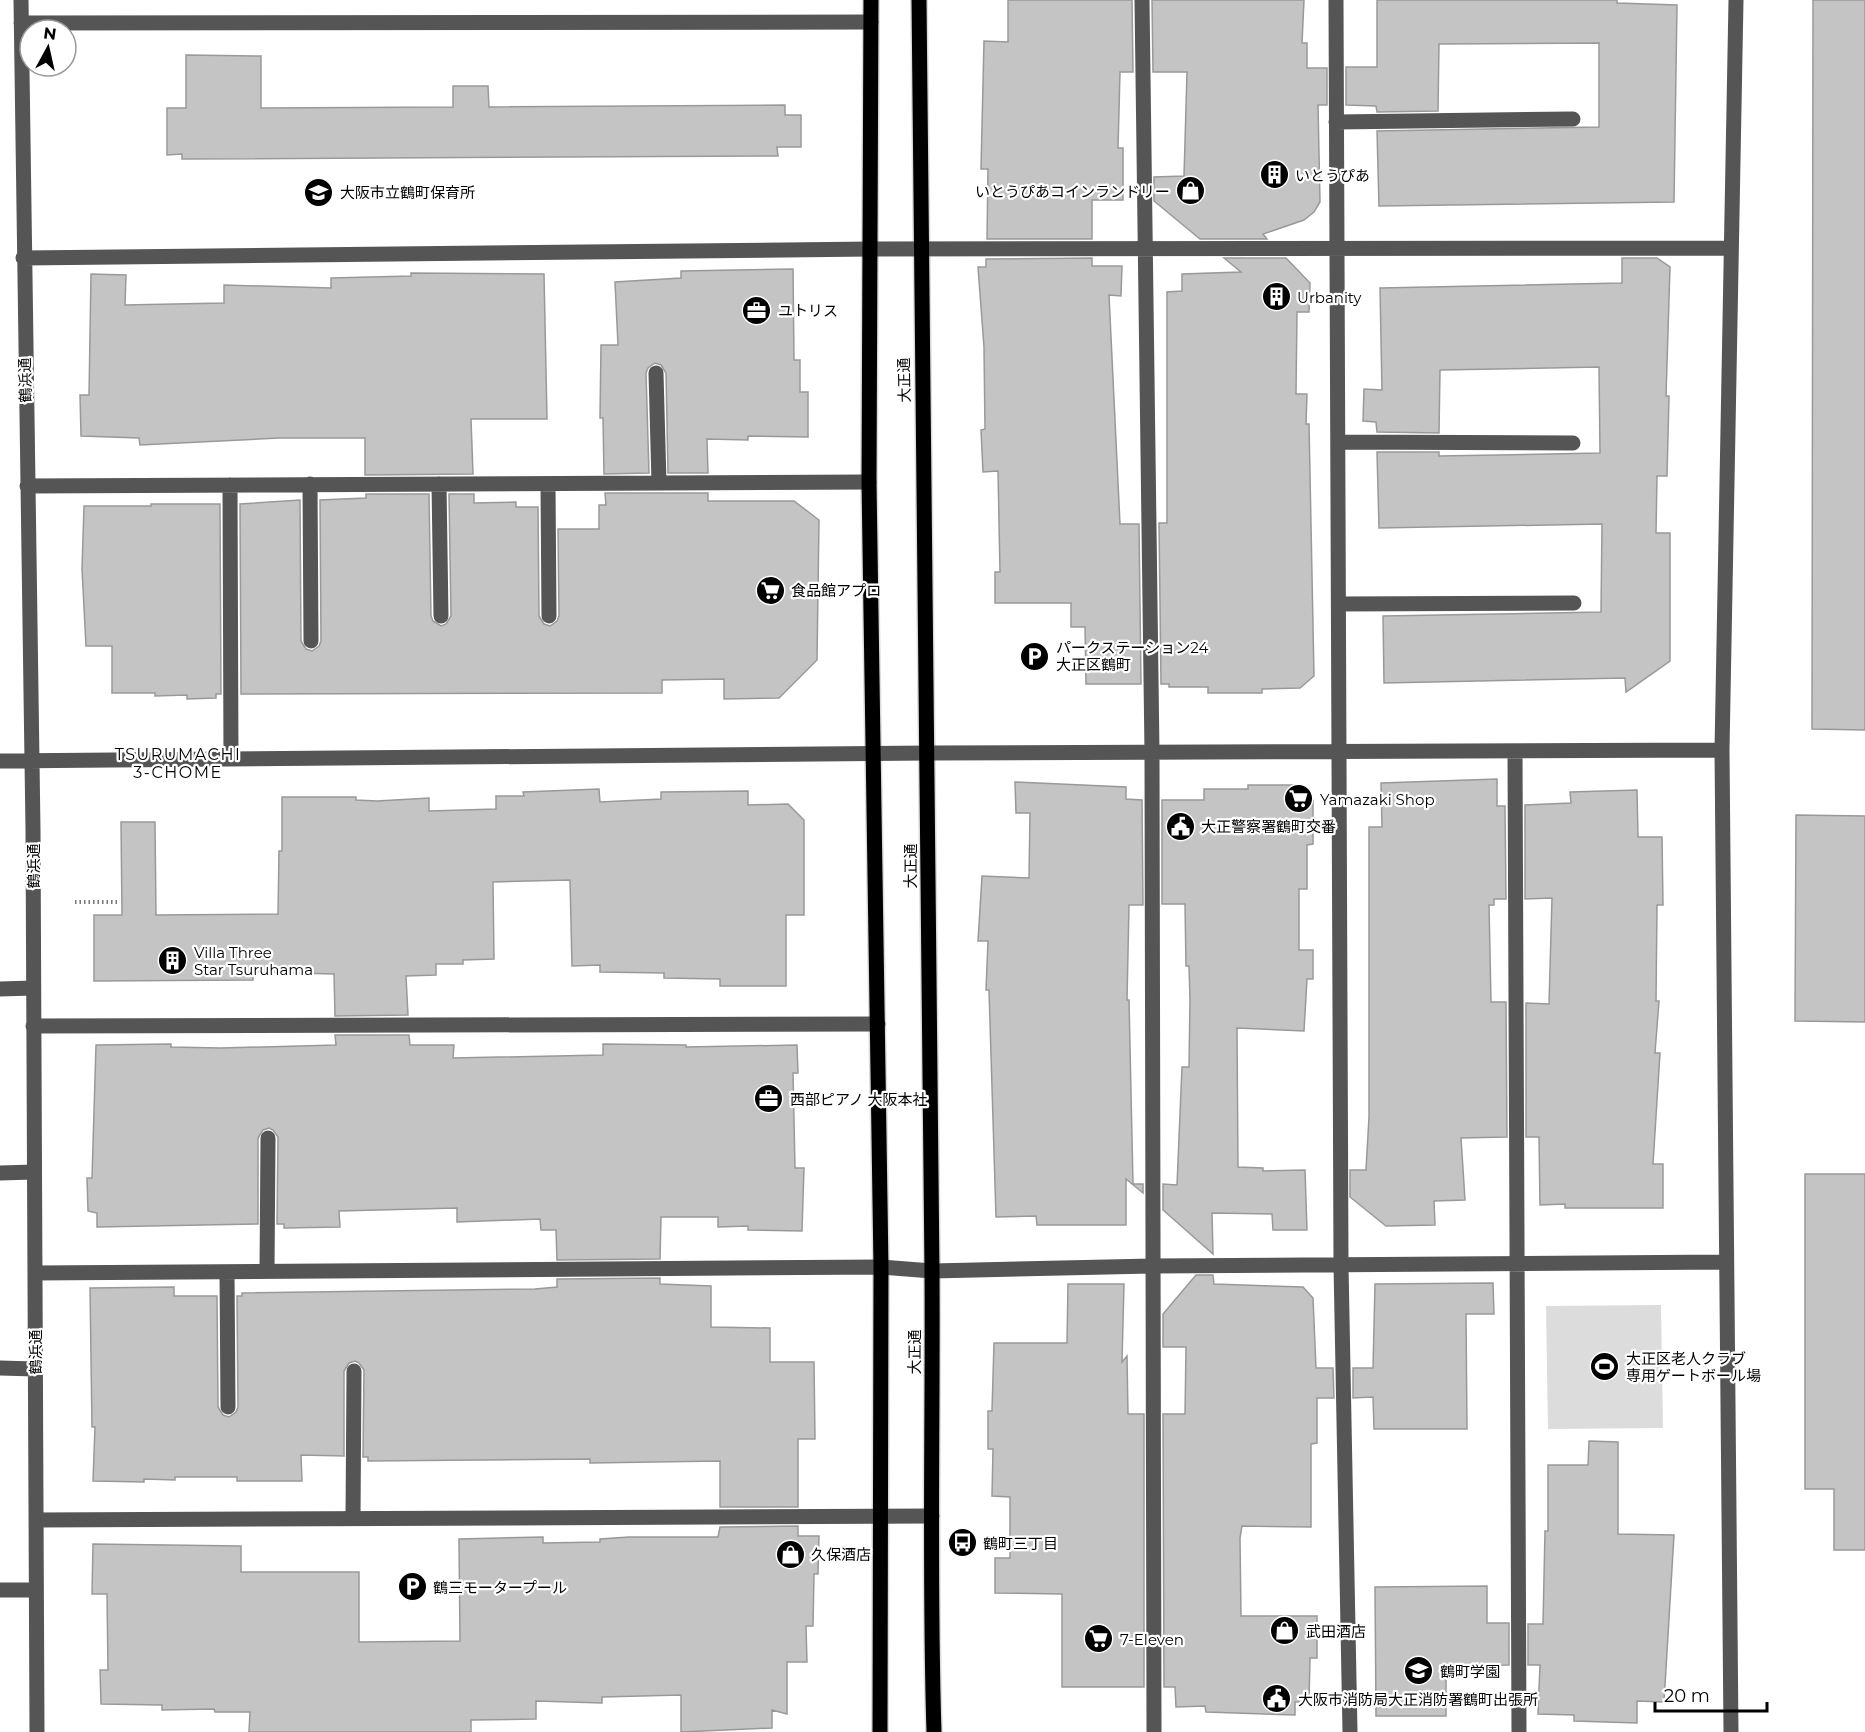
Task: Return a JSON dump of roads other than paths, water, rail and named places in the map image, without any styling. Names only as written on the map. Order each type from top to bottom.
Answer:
[{"type":"main road","points":[[871,0],[872,249],[869,482],[881,1267],[880,1732]]},
{"type":"main road","name":"大正通","points":[[919,0],[929,753],[928,1080],[932,1271],[930,1611],[934,1732]]},
{"type":"street","name":"鶴浜通","points":[[21,0],[21,18]]},
{"type":"street","points":[[1142,0],[1152,753],[1154,1732]]},
{"type":"street","points":[[1336,0],[1341,1265],[1350,1732]]},
{"type":"street","points":[[1731,1732],[1722,750],[1737,0]]},
{"type":"street","points":[[78,23],[871,22]]},
{"type":"street","name":"鶴浜通","points":[[21,78],[32,761],[37,1732]]},
{"type":"street","points":[[1336,122],[1573,120]]},
{"type":"street","points":[[23,258],[872,249],[1731,248]]},
{"type":"street","points":[[656,373],[659,483]]},
{"type":"street","points":[[1338,442],[1573,443]]},
{"type":"street","points":[[27,486],[869,482]]},
{"type":"street","points":[[310,484],[311,641]]},
{"type":"street","points":[[439,484],[441,616]]},
{"type":"street","points":[[548,484],[549,616]]},
{"type":"street","points":[[230,485],[231,759]]},
{"type":"street","points":[[1339,604],[1574,603]]},
{"type":"street","points":[[0,761],[929,753],[1722,750]]},
{"type":"street","points":[[1515,752],[1519,1732]]},
{"type":"street","points":[[0,989],[33,988]]},
{"type":"street","points":[[33,1026],[878,1024]]},
{"type":"street","points":[[267,1271],[268,1138]]},
{"type":"street","points":[[0,1173],[34,1172]]},
{"type":"street","points":[[35,1273],[881,1267],[932,1271],[1152,1266],[1726,1262]]},
{"type":"street","points":[[227,1272],[228,1407]]},
{"type":"street","points":[[0,1368],[35,1369]]},
{"type":"street","points":[[353,1518],[354,1371]]},
{"type":"street","points":[[36,1520],[932,1516]]},
{"type":"street","points":[[0,1590],[36,1590]]},
{"type":"place","name":"いとうぴあ","points":[[1274,175]]},
{"type":"place","name":"いとうぴあコインランドリー","points":[[1191,191]]},
{"type":"place","name":"大阪市立鶴町保育所","points":[[319,192]]},
{"type":"place","name":"Urbanity","points":[[1276,297]]},
{"type":"place","name":"ユトリス","points":[[757,310]]},
{"type":"place","name":"食品館アプロ","points":[[770,590]]},
{"type":"place","name":"パークステーション24 大正区鶴町","points":[[1035,656]]},
{"type":"place","name":"Yamazaki Shop","points":[[1299,799]]},
{"type":"place","name":"大正警察署鶴町交番","points":[[1180,826]]},
{"type":"place","name":"Villa Three Star Tsuruhama","points":[[173,961]]},
{"type":"place","name":"西部ピアノ 大阪本社","points":[[769,1099]]},
{"type":"place","name":"大正区老人クラブ 専用ゲートボール場","points":[[1605,1367]]},
{"type":"place","name":"鶴町三丁目","points":[[962,1543]]},
{"type":"place","name":"久保酒店","points":[[790,1554]]},
{"type":"place","name":"鶴三モータープール","points":[[412,1587]]},
{"type":"place","name":"武田酒店","points":[[1285,1631]]},
{"type":"place","name":"7-Eleven","points":[[1099,1639]]},
{"type":"place","name":"鶴町学園","points":[[1419,1671]]},
{"type":"place","name":"大阪市消防局大正消防署鶴町出張所","points":[[1277,1699]]},
{"type":"district","name":"TSURUMACHI 3-CHOME","points":[[178,763]]}]
